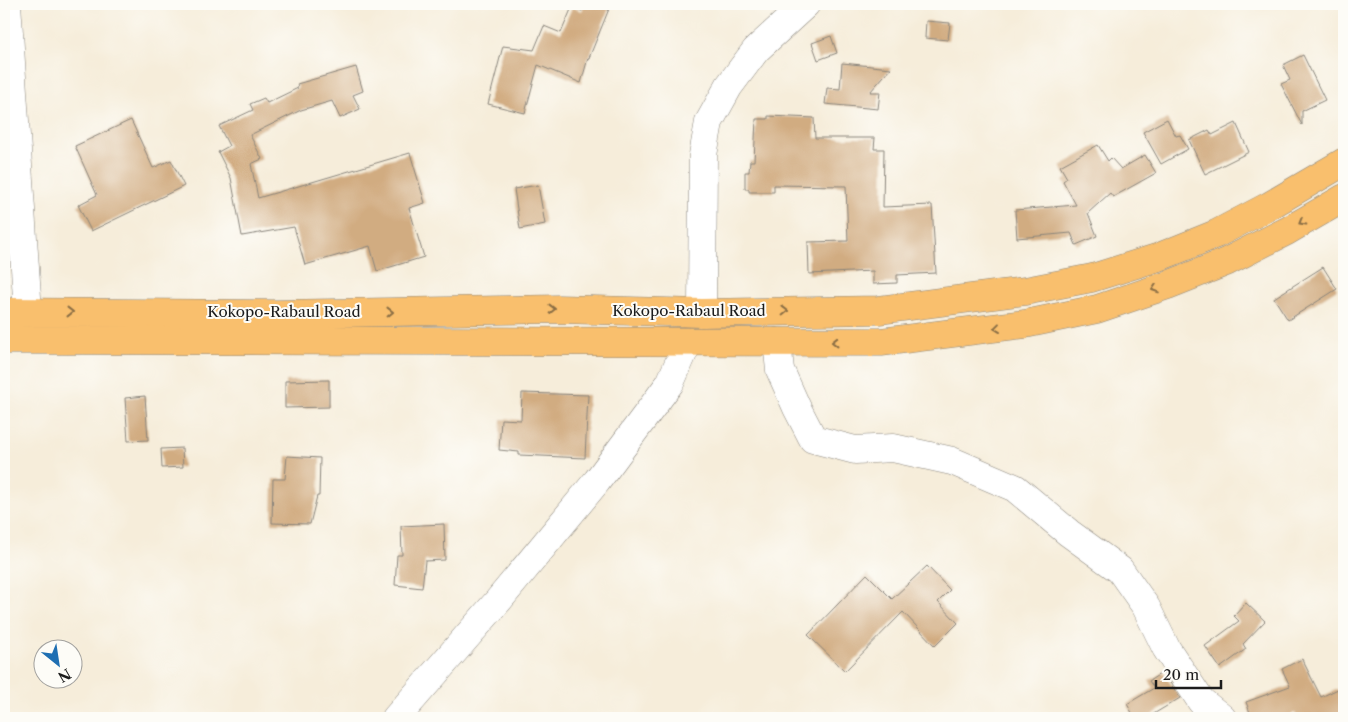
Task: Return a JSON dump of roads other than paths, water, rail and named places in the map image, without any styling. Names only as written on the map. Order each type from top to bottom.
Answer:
[{"type":"main road","name":"Kokopo-Rabaul Road","points":[[16,312],[277,314],[559,309],[702,312],[879,310],[1025,291],[1092,278],[1158,257],[1216,234],[1269,206],[1344,162]]},
{"type":"main road","name":"Kokopo-Rabaul Road","points":[[4,340],[881,342],[1025,324],[1097,309],[1168,285],[1226,262],[1287,231],[1344,198]]},
{"type":"street","points":[[7,4],[16,312]]},
{"type":"street","points":[[702,312],[703,155],[708,122],[728,86],[756,50],[806,4]]},
{"type":"street","points":[[396,718],[597,481],[670,383],[688,342]]},
{"type":"street","points":[[777,342],[780,370],[796,408],[813,439],[855,450],[893,448],[952,461],[1015,488],[1069,533],[1120,570],[1146,607],[1166,648],[1202,701],[1222,718]]}]
